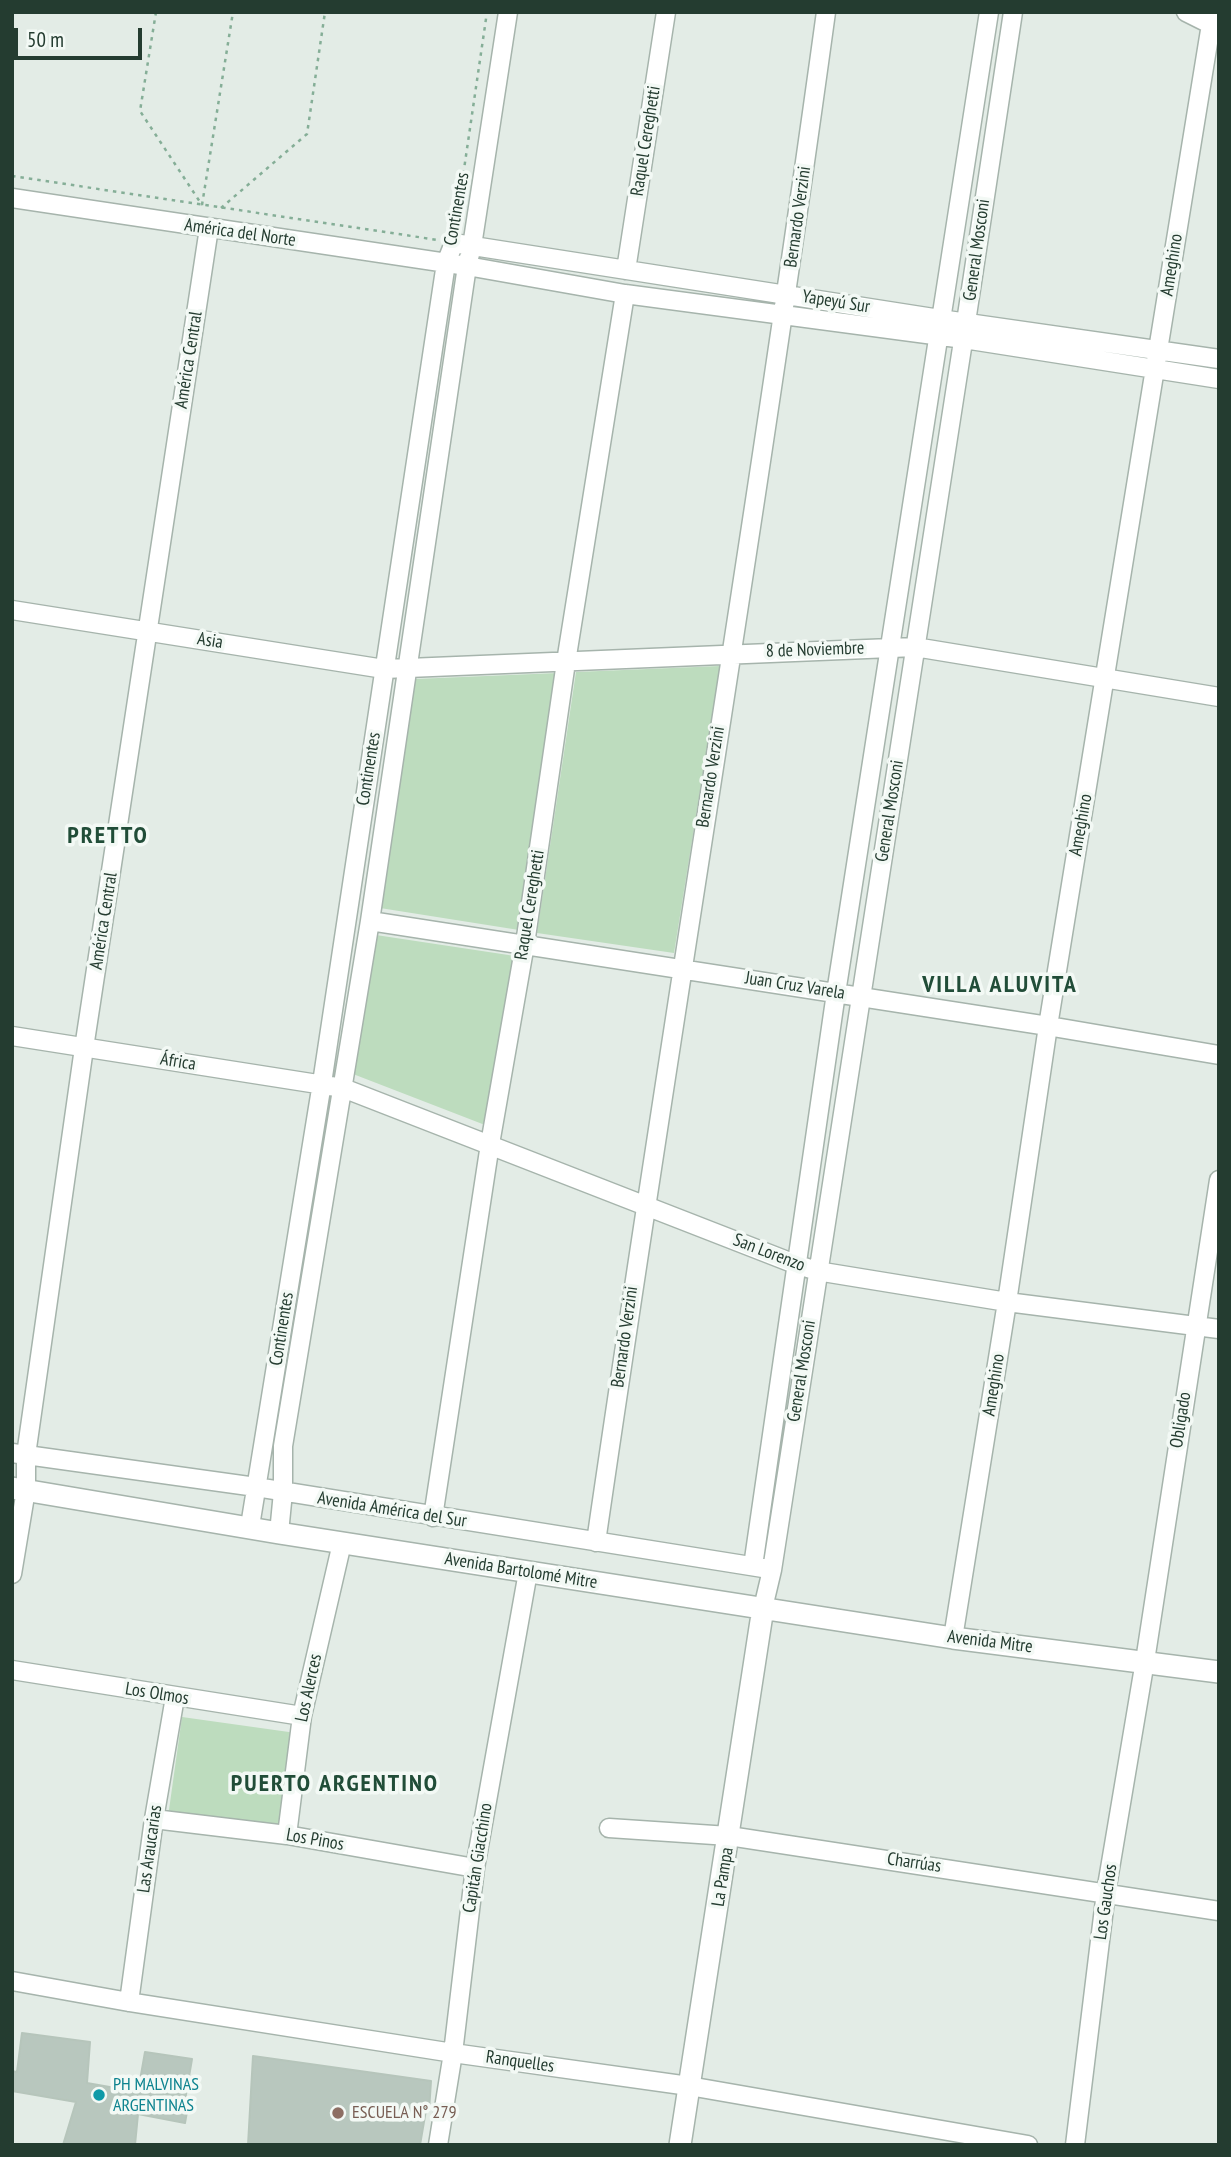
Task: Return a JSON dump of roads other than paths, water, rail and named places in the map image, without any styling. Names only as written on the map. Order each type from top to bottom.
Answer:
[{"type":"street","name":"Continentes","points":[[279,1533],[283,1492],[283,1446],[370,921],[467,266],[508,12]]},
{"type":"street","name":"Raquel Cereghetti","points":[[626,270],[666,12]]},
{"type":"street","name":"Bernardo Verzini","points":[[596,1542],[645,1204],[782,316],[788,294],[826,12]]},
{"type":"street","name":"General Mosconi","points":[[753,1566],[795,1264],[888,648],[989,12]]},
{"type":"street","name":"General Mosconi","points":[[763,1608],[772,1570],[862,996],[1013,12]]},
{"type":"street","points":[[1186,12],[1214,21]]},
{"type":"street","name":"Ameghino","points":[[953,1638],[1048,1026],[1214,21]]},
{"type":"street","name":"América del Norte","points":[[12,198],[467,266]]},
{"type":"street","name":"América Central","points":[[12,1574],[19,1454],[85,1048],[209,228]]},
{"type":"street","name":"Continentes","points":[[250,1526],[322,1083],[446,263],[454,243]]},
{"type":"street","name":"Yapeyú Sur","points":[[454,243],[940,319],[965,330],[1156,369],[1219,379]]},
{"type":"street","name":"Yapeyú Sur","points":[[467,266],[625,294],[938,338],[965,330],[1159,350],[1219,359]]},
{"type":"street","name":"Raquel Cereghetti","points":[[433,1517],[625,294]]},
{"type":"street","name":"Asia","points":[[12,610],[384,669],[408,668]]},
{"type":"street","name":"8 de Noviembre","points":[[408,668],[730,653],[915,648],[1219,697]]},
{"type":"street","name":"Juan Cruz Varela","points":[[370,921],[862,996],[1219,1055]]},
{"type":"street","name":"África","points":[[12,1036],[343,1088]]},
{"type":"street","name":"San Lorenzo","points":[[343,1088],[817,1271],[1007,1302],[1219,1329]]},
{"type":"street","name":"Obligado","points":[[1145,1661],[1219,1180]]},
{"type":"street","name":"Avenida América del Sur","points":[[19,1454],[256,1487],[772,1570]]},
{"type":"street","points":[[19,1489],[279,1533]]},
{"type":"street","name":"Avenida Bartolomé Mitre","points":[[279,1533],[763,1608]]},
{"type":"street","name":"Los Alerces","points":[[287,1835],[302,1716],[342,1543]]},
{"type":"street","name":"Capitán Giacchino","points":[[438,2145],[453,2053],[475,1868],[528,1572]]},
{"type":"street","name":"Avenida Mitre","points":[[763,1608],[953,1638],[1219,1672]]},
{"type":"street","name":"La Pampa","points":[[680,2145],[763,1608]]},
{"type":"street","name":"Los Gauchos","points":[[1076,2145],[1106,1892],[1145,1661]]},
{"type":"street","name":"Los Olmos","points":[[12,1670],[302,1716]]},
{"type":"street","name":"Las Araucarias","points":[[129,2002],[154,1819],[175,1697]]},
{"type":"street","name":"Los Pinos","points":[[154,1819],[287,1835],[475,1868]]},
{"type":"street","name":"Charrúas","points":[[609,1828],[729,1836],[1219,1911]]},
{"type":"street","name":"Ranquelles","points":[[12,1981],[453,2053],[689,2085],[1028,2145]]},
{"type":"place","name":"PH MALVINAS ARGENTINAS","points":[[99,2095]]},
{"type":"place","name":"ESCUELA N° 279","points":[[338,2113]]},
{"type":"district","name":"PRETTO","points":[[108,836]]},
{"type":"district","name":"VILLA ALUVITA","points":[[1000,985]]},
{"type":"district","name":"PUERTO ARGENTINO","points":[[335,1784]]}]
